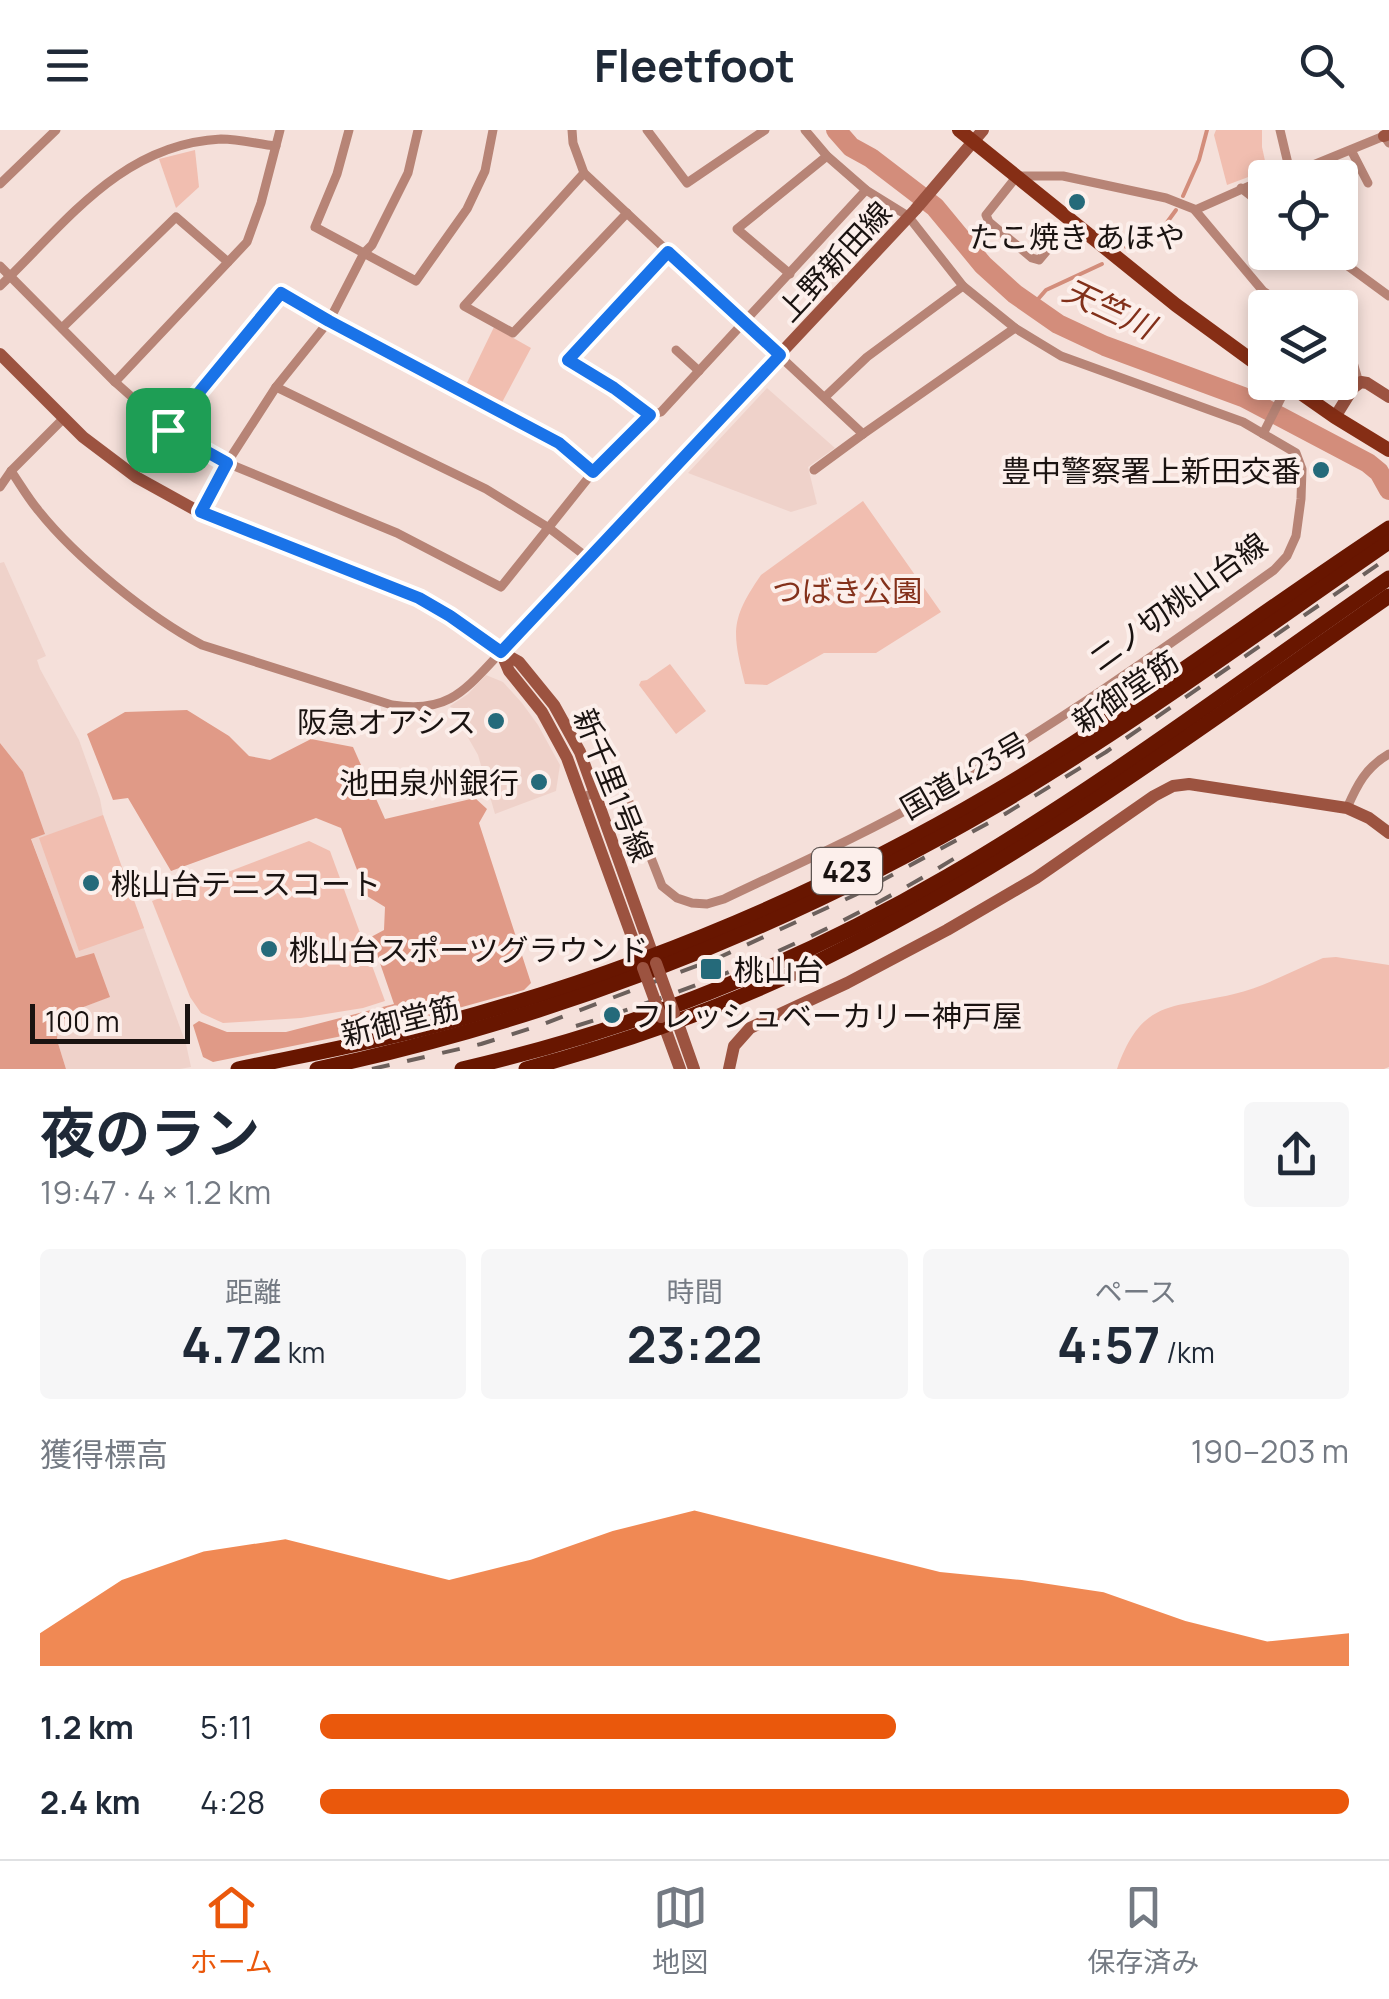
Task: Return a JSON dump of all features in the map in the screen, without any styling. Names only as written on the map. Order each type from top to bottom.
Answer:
[{"type":"highway","name":"国道423号","points":[[238,1069],[436,1026],[508,1005],[648,962],[778,904],[994,792],[1088,733],[1389,528]]},
{"type":"highway","name":"新御堂筋","points":[[317,1069],[508,1021],[653,970],[783,917],[1000,804],[1170,695],[1389,542]]},
{"type":"highway","name":"新御堂筋","points":[[462,1069],[576,1039],[661,1010],[832,938],[1002,844],[1389,578]]},
{"type":"highway","name":"423","points":[[526,1069],[587,1052],[766,985],[855,943],[1009,856],[1389,596]]},
{"type":"highway","points":[[1088,733],[1170,695]]},
{"type":"highway","points":[[1122,782],[1189,719]]},
{"type":"main road","points":[[959,130],[979,136],[1017,176],[1176,305],[1248,358]]},
{"type":"main road","points":[[1309,400],[1389,450]]},
{"type":"street","points":[[0,184],[56,130]]},
{"type":"street","points":[[115,382],[247,242],[262,203],[280,130]]},
{"type":"street","points":[[348,130],[337,174],[314,227],[416,281],[467,209],[485,171],[493,130]]},
{"type":"street","points":[[201,512],[276,387],[329,321],[408,174],[418,130]]},
{"type":"street","points":[[572,130],[584,173],[864,434]]},
{"type":"street","points":[[647,130],[687,183],[765,130]]},
{"type":"street","name":"二ノ切桃山台線","points":[[589,795],[613,786],[624,789],[662,886],[677,898],[707,904],[724,898],[858,835],[1020,743],[1260,580],[1287,556],[1296,536],[1302,468],[1296,454],[1243,422],[1060,356],[1015,328],[963,286],[912,213],[866,190],[827,156],[805,130]]},
{"type":"street","points":[[1281,131],[1287,160]]},
{"type":"street","name":"上野新田線","points":[[501,652],[912,213],[979,136]]},
{"type":"street","points":[[1323,160],[1388,138]]},
{"type":"street","points":[[0,286],[85,199],[139,161],[172,148],[223,139],[276,146]]},
{"type":"street","points":[[1351,150],[1368,183]]},
{"type":"street","points":[[790,274],[737,229],[827,156]]},
{"type":"street","points":[[584,173],[464,306],[513,333],[627,213]]},
{"type":"street","points":[[1072,221],[1039,260],[988,222],[986,214],[1017,176],[1064,176],[1166,198],[1195,210],[1263,290]]},
{"type":"street","points":[[1195,210],[1248,185]]},
{"type":"street","points":[[1241,188],[1248,194]]},
{"type":"street","points":[[0,266],[168,430],[227,463],[398,533],[501,587],[593,472],[699,372],[866,190]]},
{"type":"street","points":[[62,328],[176,217],[228,262]]},
{"type":"street","points":[[650,415],[568,360],[668,252]]},
{"type":"street","points":[[1354,270],[1389,296]]},
{"type":"street","points":[[824,397],[868,357],[963,286]]},
{"type":"street","points":[[168,430],[281,293],[559,443],[593,472]]},
{"type":"street","points":[[814,470],[1015,328]]},
{"type":"street","points":[[676,350],[699,372]]},
{"type":"street","name":"新千里1号線","points":[[0,354],[64,418],[136,477],[201,512],[419,598],[501,652],[509,670],[542,712],[589,795],[669,1019]]},
{"type":"street","points":[[1358,377],[1360,383]]},
{"type":"street","points":[[1335,418],[1360,383],[1367,383],[1389,397]]},
{"type":"street","points":[[276,387],[486,489],[588,558]]},
{"type":"street","points":[[1263,434],[1280,400]]},
{"type":"street","points":[[0,487],[64,418]]},
{"type":"street","points":[[11,471],[64,539],[174,630],[202,645],[392,705],[420,708],[443,703],[461,692],[501,652]]},
{"type":"street","points":[[1347,808],[1361,778],[1389,754]]},
{"type":"street","points":[[729,1069],[734,1046],[750,1028],[947,930],[1036,878],[1174,786],[1189,784],[1347,808],[1389,833]]},
{"type":"street","points":[[669,1019],[680,1069]]},
{"type":"street","points":[[669,1019],[694,1069]]},
{"type":"shaded area","points":[[767,388],[835,448],[808,467],[817,504],[791,512],[688,473]]},
{"type":"shaded area","points":[[4,562],[46,656],[37,660],[40,669],[79,740],[191,1067],[66,1069],[57,1040],[58,1026],[73,1011],[109,997],[94,954],[76,959],[31,838],[44,834],[23,772],[0,743],[0,563]]},
{"type":"shaded area","points":[[486,675],[503,682],[522,703],[560,765],[556,791],[495,814],[478,755],[450,706]]},
{"type":"shaded area","points":[[187,710],[229,736],[249,756],[270,760],[311,739],[353,747],[385,819],[475,798],[487,809],[479,823],[531,983],[524,990],[397,1025],[213,1062],[203,1057],[193,1025],[199,1021],[227,1032],[286,1032],[394,1004],[371,937],[384,930],[385,907],[367,896],[341,828],[316,818],[171,871],[128,798],[113,800],[87,734],[125,712]]},
{"type":"shaded area","points":[[0,743],[23,772],[45,834],[31,839],[76,958],[94,953],[110,997],[73,1011],[58,1025],[57,1040],[66,1069],[0,1069]]},
{"type":"green space","points":[[1216,130],[1262,130],[1265,160],[1248,160],[1248,177],[1227,185]]},
{"type":"green space","points":[[195,150],[199,187],[176,208],[159,159]]},
{"type":"green space","points":[[494,327],[531,348],[499,408],[464,389]]},
{"type":"green space","name":"つばき公園","points":[[863,501],[941,612],[876,653],[824,653],[767,685],[745,684],[736,627],[751,590],[761,575]]},
{"type":"green space","points":[[670,664],[706,711],[676,734],[639,685]]},
{"type":"green space","name":"桃山台テニスコート","points":[[103,815],[144,928],[79,951],[39,838]]},
{"type":"green space","name":"桃山台スポーツグラウンド","points":[[309,841],[330,851],[385,1001],[301,1018],[223,1023],[201,1013],[190,997],[152,901]]},
{"type":"green space","points":[[1323,958],[1389,965],[1389,1067],[1117,1069],[1137,1029],[1162,1010],[1245,991]]},
{"type":"waterway","name":"天竺川","points":[[836,130],[851,147],[935,207],[983,265],[1015,294],[1058,324],[1105,346],[1243,397],[1368,463],[1379,472],[1389,490]]},
{"type":"waterway","points":[[1183,196],[1207,130]]},
{"type":"waterway","points":[[1126,247],[1160,232],[1176,210]]},
{"type":"waterway","points":[[1032,306],[1046,290],[1102,264]]},
{"type":"railway","points":[[372,1069],[481,1044],[538,1026],[720,957],[855,895],[1005,814],[1106,752],[1389,557]]},
{"type":"railway","points":[[576,1026],[677,992],[776,952],[871,906],[963,853]]},
{"type":"place","name":"たこ焼き あほや","points":[[1077,202]]},
{"type":"place","name":"豊中警察署上新田交番","points":[[1321,470]]},
{"type":"place","name":"阪急オアシス","points":[[496,721]]},
{"type":"place","name":"池田泉州銀行","points":[[539,782]]},
{"type":"place","name":"桃山台テニスコート","points":[[91,883]]},
{"type":"place","name":"桃山台スポーツグラウンド","points":[[269,949]]},
{"type":"place","name":"桃山台","points":[[711,969]]},
{"type":"place","name":"フレッシュベーカリー神戸屋","points":[[612,1015]]},
{"type":"route","points":[[668,252],[780,355],[501,652],[419,598],[201,512],[227,463],[168,430],[281,293],[559,443],[593,472],[650,415],[568,360],[668,252]]}]
